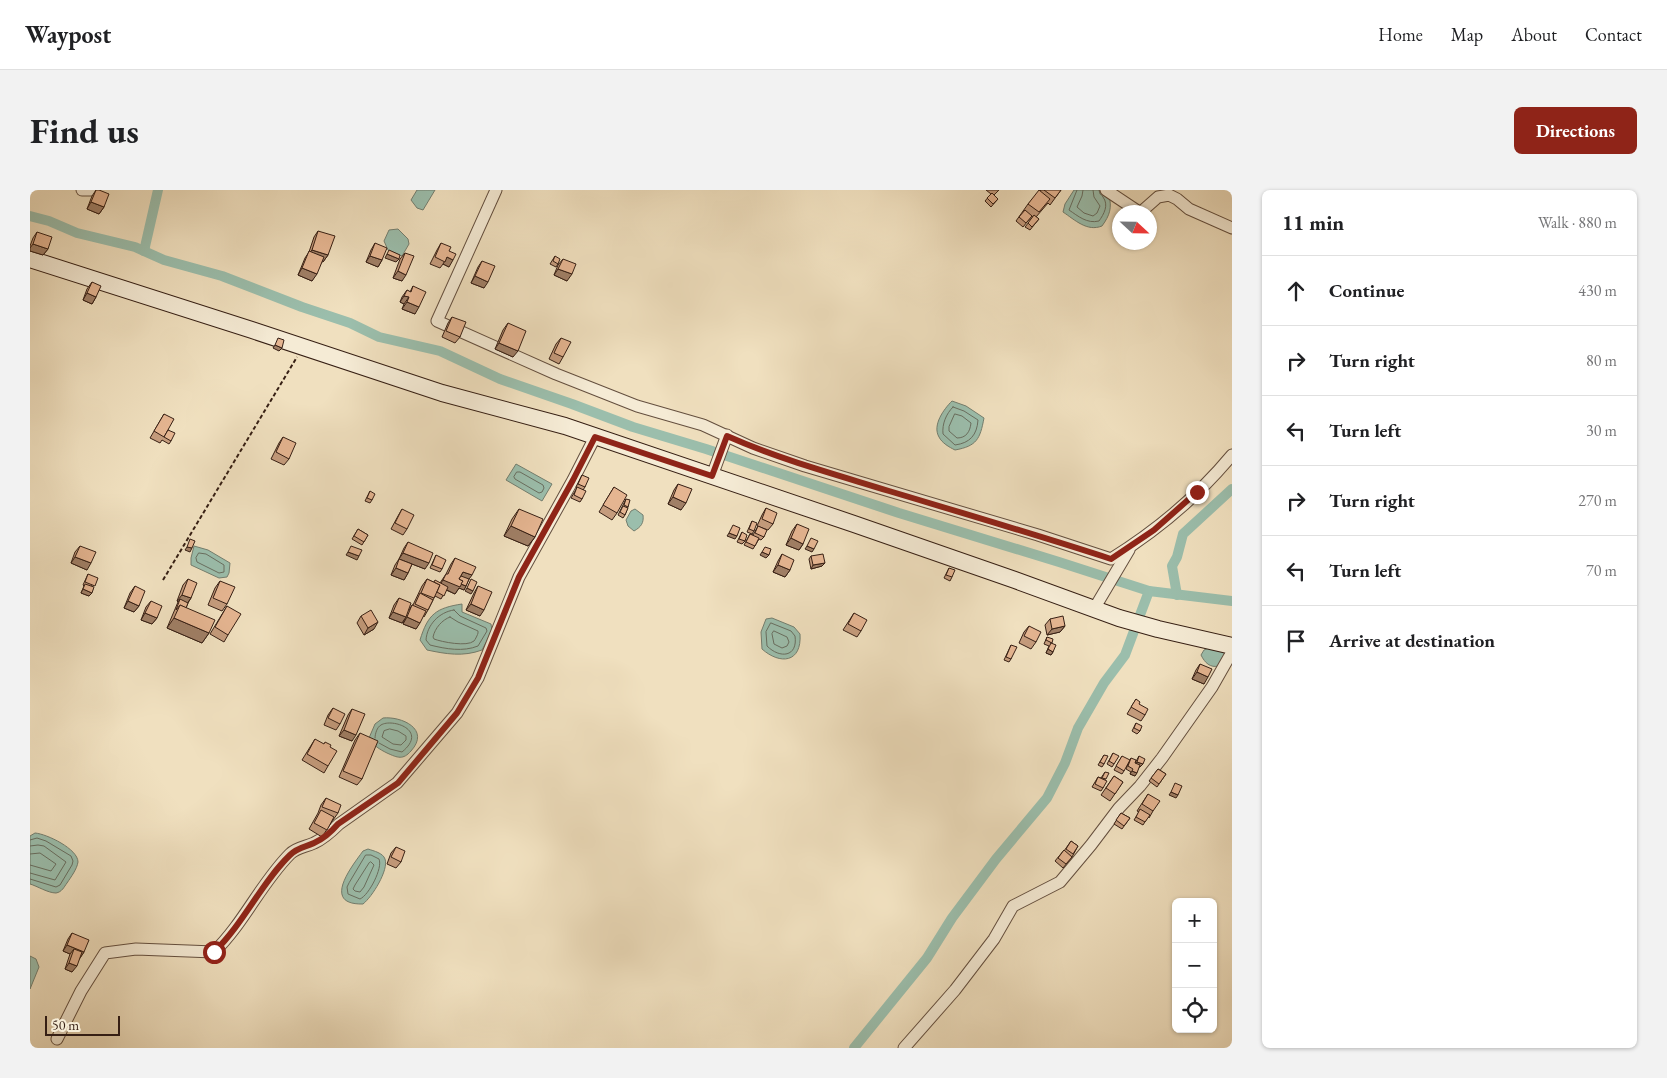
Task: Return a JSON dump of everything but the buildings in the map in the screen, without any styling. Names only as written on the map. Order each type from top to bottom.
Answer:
[{"type":"street","points":[[82,190],[92,190]]},
{"type":"street","points":[[496,190],[437,321],[583,385],[637,406],[703,425],[753,448],[804,466],[1038,535],[1111,559],[1154,530],[1211,480],[1232,455]]},
{"type":"street","points":[[1106,190],[1129,205]]},
{"type":"street","points":[[1148,205],[1158,197],[1169,195],[1189,209],[1232,228]]},
{"type":"street","points":[[30,259],[442,393],[565,426],[944,555],[1119,618],[1232,646]]},
{"type":"street","points":[[712,476],[727,436]]},
{"type":"street","points":[[57,1039],[81,991],[105,953],[136,950],[214,952],[228,938],[276,870],[292,853],[299,848],[314,843],[338,824],[398,783],[457,713],[478,678],[519,577],[595,437]]},
{"type":"street","points":[[1094,609],[1123,558],[1132,546]]},
{"type":"street","points":[[904,1048],[955,990],[994,939],[1014,906],[1060,882],[1119,808],[1140,786],[1212,687],[1232,652]]},
{"type":"path","points":[[163,580],[303,347]]},
{"type":"water","points":[[417,190],[435,190],[423,210],[417,208],[411,200]]},
{"type":"water","points":[[1074,190],[1101,190],[1109,195],[1110,211],[1102,226],[1086,226],[1063,212],[1065,204]]},
{"type":"water","points":[[398,229],[408,239],[409,244],[402,256],[388,250],[384,241],[389,230]]},
{"type":"water","points":[[952,401],[966,406],[984,418],[979,436],[973,444],[955,450],[942,441],[937,432],[940,417]]},
{"type":"water","points":[[516,464],[552,484],[542,501],[506,480]]},
{"type":"water","points":[[635,509],[643,515],[643,520],[642,524],[634,531],[628,526],[626,520],[631,511]]},
{"type":"water","points":[[194,546],[208,550],[230,563],[227,577],[219,578],[191,565]]},
{"type":"water","points":[[462,604],[462,612],[491,624],[492,631],[482,650],[461,654],[448,654],[427,650],[420,640],[430,618],[439,610]]},
{"type":"water","points":[[772,618],[794,627],[800,634],[800,644],[794,656],[782,659],[762,649],[761,632],[766,619]]},
{"type":"water","points":[[1211,647],[1229,650],[1219,666],[1208,664],[1201,655],[1204,650]]},
{"type":"water","points":[[383,718],[398,719],[416,730],[418,736],[416,743],[405,756],[397,757],[387,753],[377,747],[369,738],[375,724]]},
{"type":"water","points":[[35,833],[47,836],[68,847],[77,857],[78,862],[75,870],[64,888],[56,893],[30,884],[30,836]]},
{"type":"water","points":[[368,849],[378,852],[384,857],[385,870],[367,901],[363,904],[350,903],[344,898],[342,892],[343,884],[363,851]]},
{"type":"water","points":[[30,956],[36,959],[39,967],[30,989]]},
{"type":"waterway","points":[[144,251],[158,190]]},
{"type":"waterway","points":[[30,216],[49,221],[77,233],[135,247],[164,260],[222,276],[302,307],[350,323],[379,337],[440,351],[500,379],[633,427],[706,449],[899,513],[1149,591],[1232,601]]},
{"type":"waterway","points":[[1177,595],[1172,566],[1177,557],[1183,534],[1232,489]]},
{"type":"waterway","points":[[854,1048],[927,958],[952,918],[996,859],[1047,798],[1065,763],[1078,728],[1104,683],[1125,655],[1149,591]]},
{"type":"route","points":[[214,952],[228,938],[276,870],[292,853],[299,848],[314,843],[338,824],[398,783],[457,713],[478,678],[519,577],[595,437],[712,476],[727,436],[753,448],[804,466],[1038,535],[1111,559],[1154,530],[1197,492]]}]
